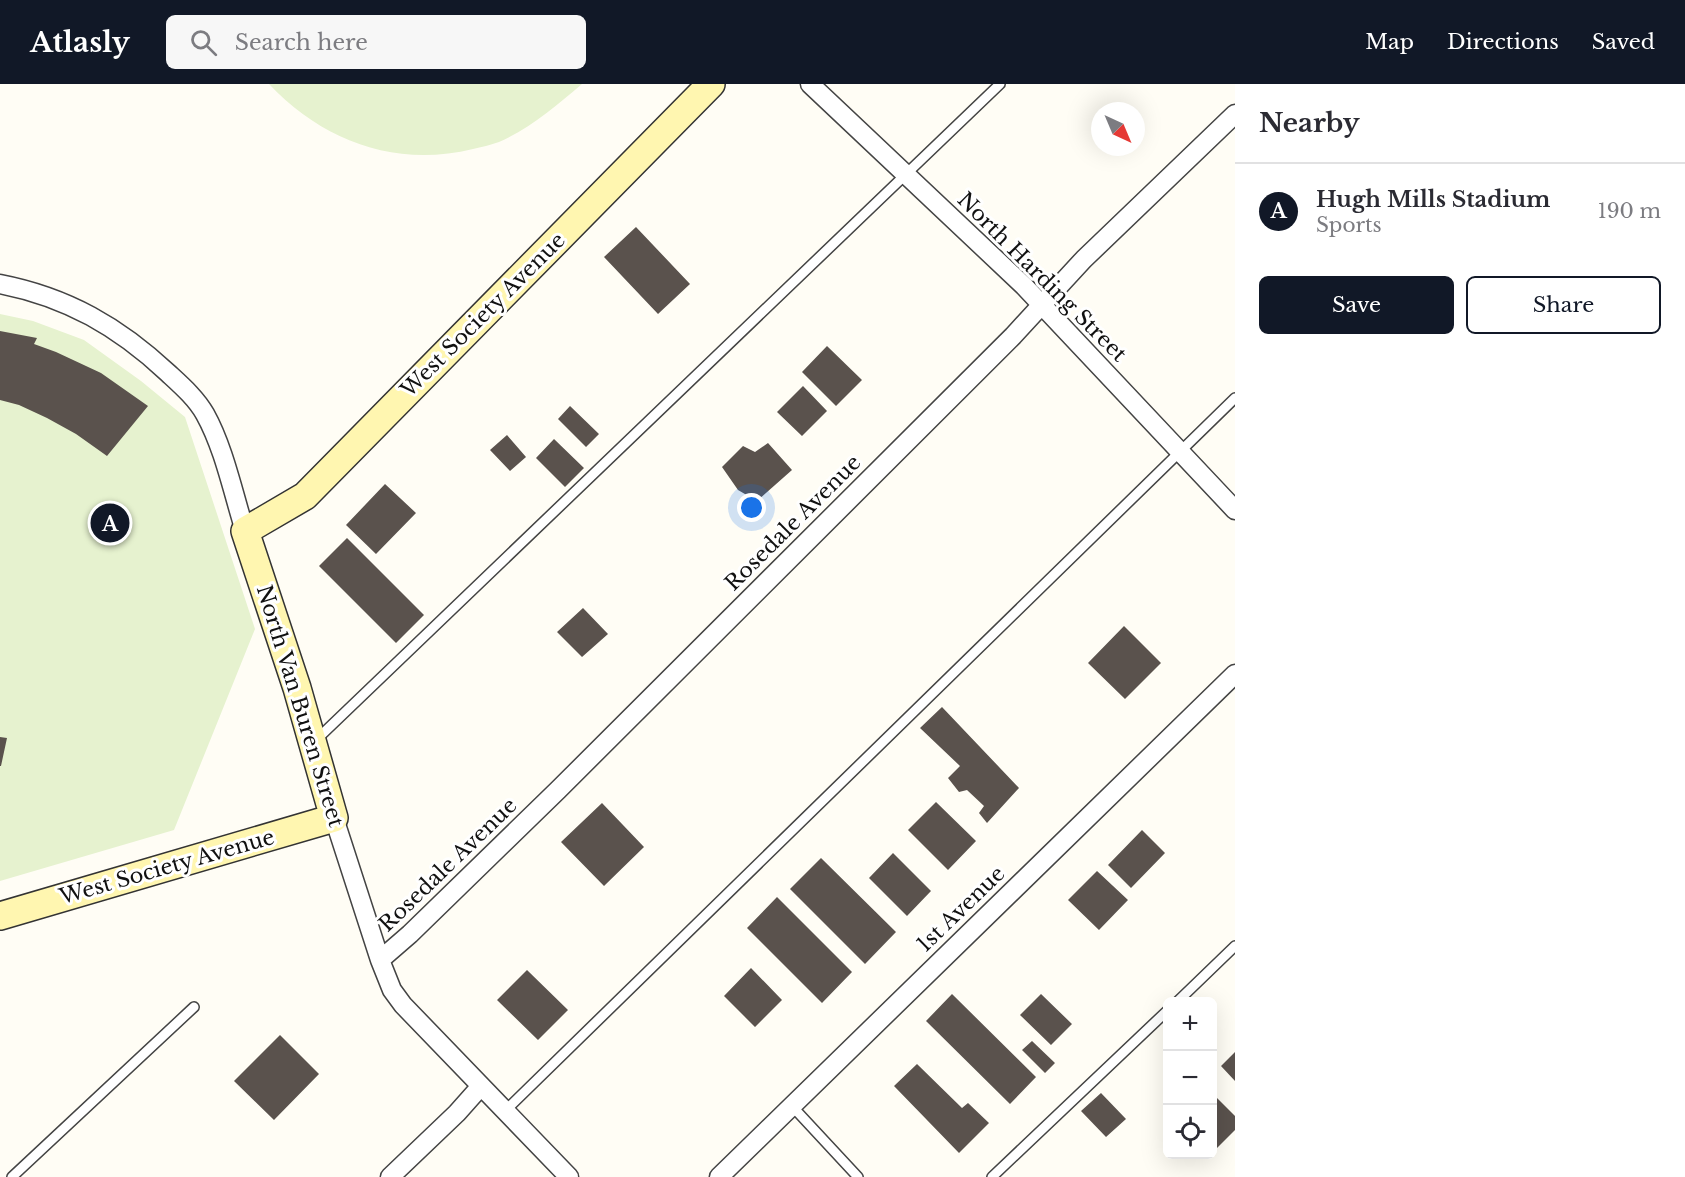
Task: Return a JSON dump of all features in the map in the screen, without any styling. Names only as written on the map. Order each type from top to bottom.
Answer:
[{"type":"street","name":"West Society Avenue","points":[[245,531],[305,496],[711,84]]},
{"type":"street","name":"North Harding Street","points":[[810,84],[1041,304],[1235,510]]},
{"type":"street","name":"Rosedale Avenue","points":[[380,960],[410,934],[558,790],[1013,336],[1084,259],[1235,114]]},
{"type":"street","name":"North Van Buren Street","points":[[0,284],[24,289],[92,315],[128,339],[190,393],[204,412],[215,436],[297,688],[334,818],[392,990],[403,1005],[569,1177]]},
{"type":"street","name":"1st Avenue","points":[[719,1177],[1235,674]]},
{"type":"street","name":"West Society Avenue","points":[[0,916],[334,818]]},
{"type":"street","points":[[390,1177],[457,1113],[481,1086]]},
{"type":"lane","points":[[313,743],[1000,84]]},
{"type":"lane","points":[[505,1111],[1235,398]]},
{"type":"lane","points":[[1182,997],[1235,946]]},
{"type":"lane","points":[[12,1177],[194,1007]]},
{"type":"lane","points":[[992,1177],[1163,1014]]},
{"type":"lane","points":[[792,1106],[858,1177]]},
{"type":"green space","points":[[269,84],[582,84],[532,123],[499,142],[444,154],[416,155],[388,152],[337,135],[290,104]]},
{"type":"green space","points":[[0,314],[33,321],[84,340],[141,381],[185,417],[255,629],[174,830],[0,881]]},
{"type":"building","points":[[636,227],[690,284],[658,314],[604,257]]},
{"type":"building","points":[[0,331],[37,338],[34,344],[101,373],[148,406],[107,456],[76,434],[47,418],[19,405],[0,400]]},
{"type":"building","points":[[827,346],[862,380],[836,406],[802,372]]},
{"type":"building","points":[[803,386],[827,411],[802,436],[777,412]]},
{"type":"building","points":[[570,406],[599,434],[586,447],[558,419]]},
{"type":"building","points":[[507,435],[526,457],[510,471],[490,450]]},
{"type":"building","points":[[554,439],[584,468],[565,487],[536,458]]},
{"type":"building","points":[[768,443],[792,470],[757,501],[738,490],[722,467],[743,446],[755,452]]},
{"type":"building","points":[[385,484],[416,513],[376,554],[346,525]]},
{"type":"building","points":[[347,538],[424,615],[396,643],[319,566]]},
{"type":"building","points":[[583,608],[608,634],[582,657],[557,632]]},
{"type":"building","points":[[1124,626],[1161,663],[1125,699],[1088,663]]},
{"type":"building","points":[[942,707],[1019,788],[987,823],[979,813],[984,806],[967,790],[959,792],[948,778],[960,766],[920,728]]},
{"type":"building","points":[[0,737],[7,738],[1,766],[0,766]]},
{"type":"building","points":[[936,802],[976,841],[948,870],[908,830]]},
{"type":"building","points":[[602,803],[644,847],[604,886],[561,842]]},
{"type":"building","points":[[1142,830],[1165,853],[1131,888],[1108,865]]},
{"type":"building","points":[[893,853],[931,891],[907,916],[869,878]]},
{"type":"building","points":[[821,858],[896,932],[865,964],[790,889]]},
{"type":"building","points":[[1097,871],[1128,900],[1099,930],[1068,900]]},
{"type":"building","points":[[777,897],[852,972],[822,1003],[747,928]]},
{"type":"building","points":[[751,968],[782,1000],[755,1027],[724,996]]},
{"type":"building","points":[[527,970],[568,1010],[538,1040],[497,1000]]},
{"type":"building","points":[[952,994],[1036,1077],[1010,1104],[926,1021]]},
{"type":"building","points":[[1041,994],[1072,1024],[1051,1045],[1020,1015]]},
{"type":"building","points":[[280,1035],[319,1074],[274,1120],[234,1081]]},
{"type":"building","points":[[1032,1041],[1055,1063],[1045,1073],[1022,1050]]},
{"type":"building","points":[[1235,1052],[1235,1081],[1221,1066]]},
{"type":"building","points":[[917,1064],[962,1108],[968,1103],[989,1123],[959,1153],[894,1086]]},
{"type":"building","points":[[1101,1093],[1126,1119],[1106,1137],[1081,1111]]},
{"type":"building","points":[[1217,1098],[1235,1116],[1235,1130],[1217,1148]]},
{"type":"place","name":"Hugh Mills Stadium","points":[[110,523]]}]
